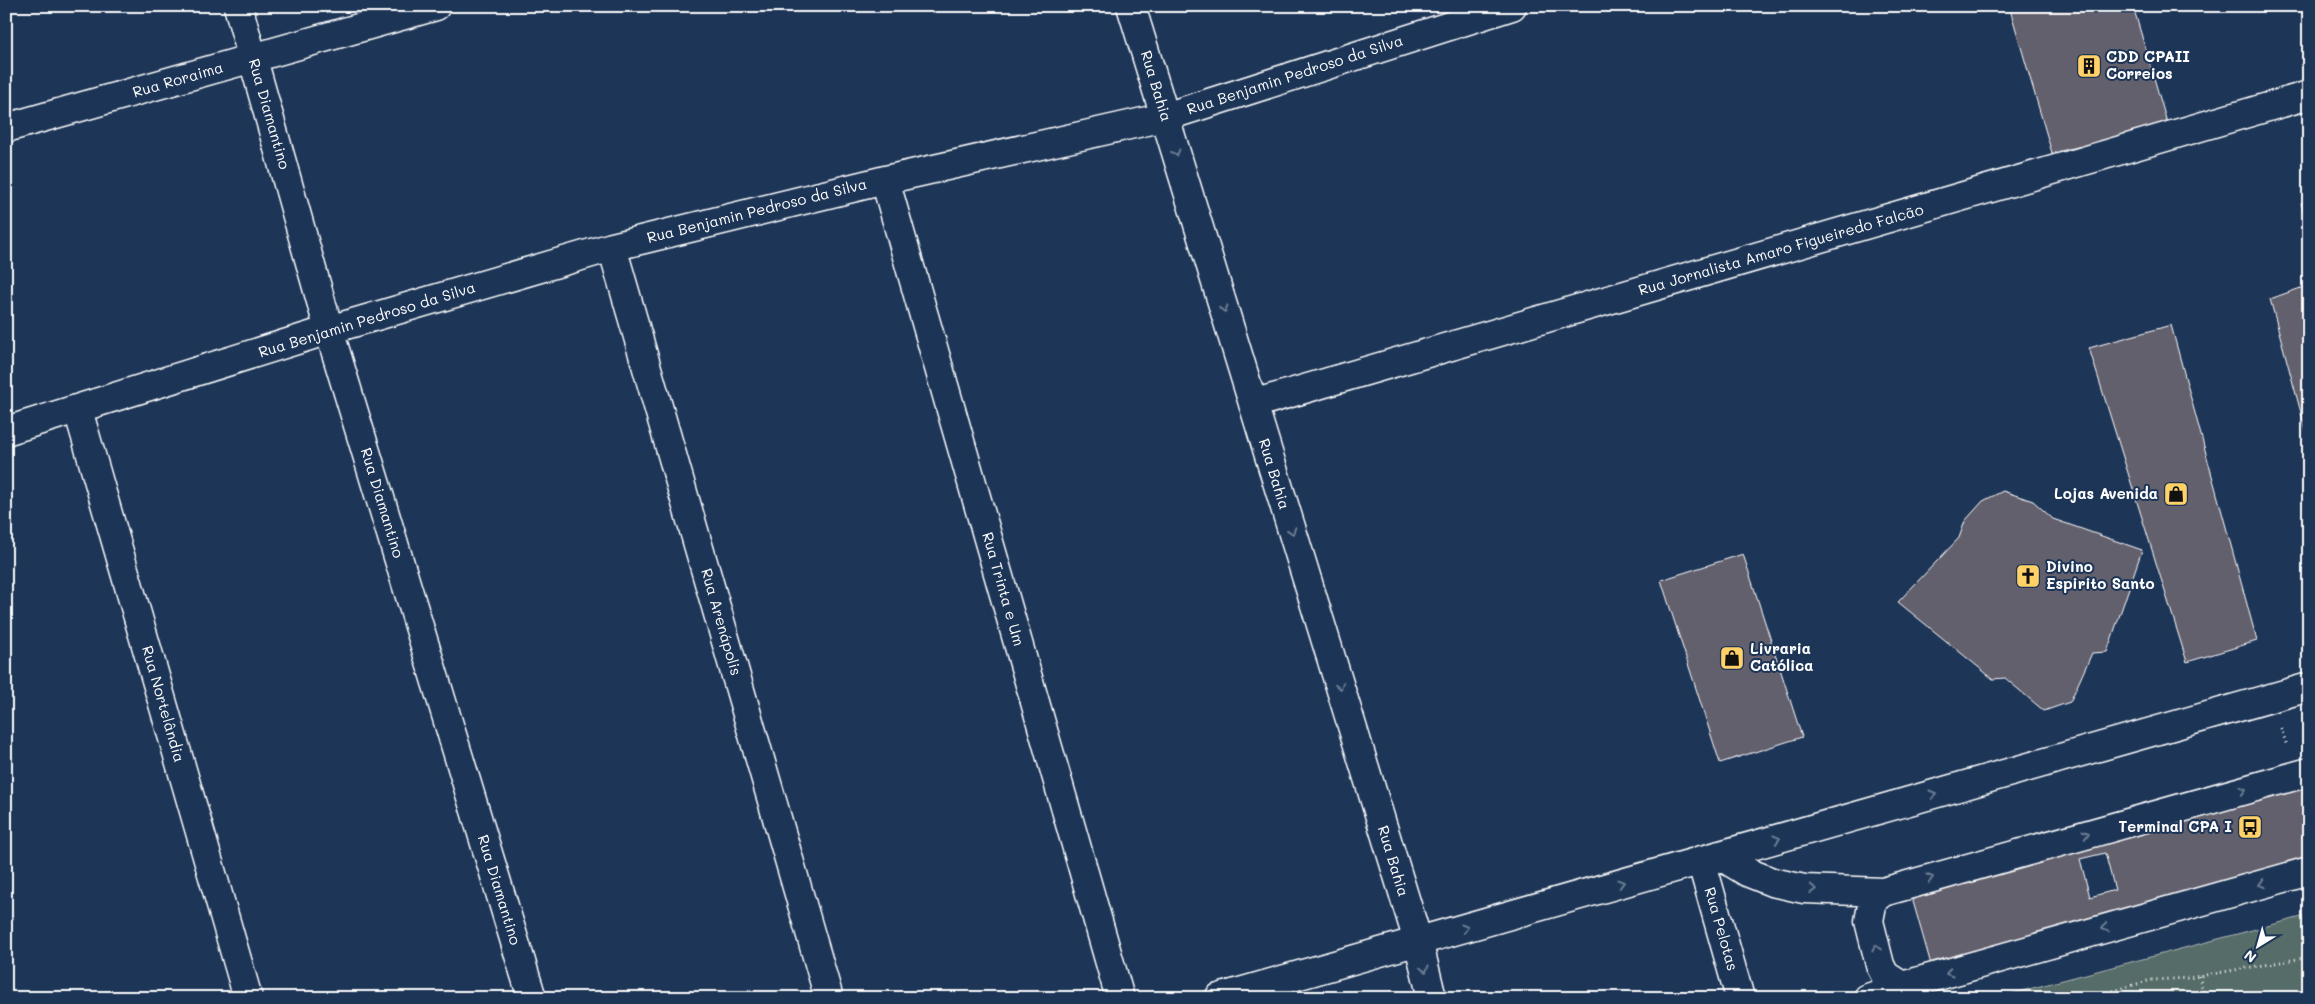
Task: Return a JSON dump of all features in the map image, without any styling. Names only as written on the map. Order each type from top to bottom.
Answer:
[{"type":"street","name":"Rua Diamantino","points":[[238,6],[329,330],[532,998]]},
{"type":"street","name":"Rua Roraima","points":[[6,128],[436,6]]},
{"type":"street","name":"Rua Bahia","points":[[1131,6],[1418,941],[1432,998]]},
{"type":"street","name":"Rua Benjamin Pedroso da Silva","points":[[6,431],[329,330],[612,247],[885,180],[1165,117],[1512,6]]},
{"type":"street","name":"Rua Jornalista Amaro Figueiredo Falcão","points":[[1253,404],[2309,96]]},
{"type":"street","name":"Rua Trinta e Um","points":[[885,180],[1120,998]]},
{"type":"street","name":"Rua Arenápolis","points":[[612,247],[829,998]]},
{"type":"street","name":"Rua Nortelândia","points":[[78,410],[248,998]]},
{"type":"street","points":[[1219,998],[2309,687]]},
{"type":"street","points":[[1710,858],[1772,882],[1804,889],[1883,892],[2309,772]]},
{"type":"street","name":"Rua Pelotas","points":[[1710,858],[1740,998]]},
{"type":"street","points":[[1868,998],[1902,986],[2309,871]]},
{"type":"street","points":[[1883,892],[1873,900],[1869,921],[1880,965],[1886,975],[1902,986]]},
{"type":"path","points":[[2089,998],[2152,980],[2199,976],[2309,957]]},
{"type":"path","points":[[2199,976],[2205,998]]},
{"type":"green space","points":[[2309,915],[2309,998],[1995,998]]},
{"type":"building","name":"CDD CPAII Correios","points":[[2009,6],[2133,6],[2168,126],[2052,153]]},
{"type":"building","points":[[2309,201],[2309,231],[2301,203]]},
{"type":"building","points":[[2309,285],[2309,442],[2270,299]]},
{"type":"building","name":"Lojas Avenida","points":[[2171,325],[2257,641],[2187,662],[2089,348]]},
{"type":"building","name":"Divino Espirito Santo","points":[[2003,491],[2033,501],[2053,519],[2142,550],[2107,652],[2092,653],[2070,702],[2044,711],[2005,678],[1993,679],[1898,602],[1959,538],[1965,521],[1983,501]]},
{"type":"building","name":"Livraria Católica","points":[[1743,554],[1802,737],[1720,763],[1661,580]]},
{"type":"building","points":[[2309,781],[2309,864],[1932,968],[1910,891]],"holes":[[[2105,853],[2115,890],[2090,897],[2080,859]]]},
{"type":"place","name":"CDD CPAII Correios","points":[[2089,66]]},
{"type":"place","name":"Lojas Avenida","points":[[2176,494]]},
{"type":"place","name":"Divino Espirito Santo","points":[[2028,576]]},
{"type":"place","name":"Livraria Católica","points":[[1732,658]]},
{"type":"place","name":"Terminal CPA I","points":[[2250,827]]}]
